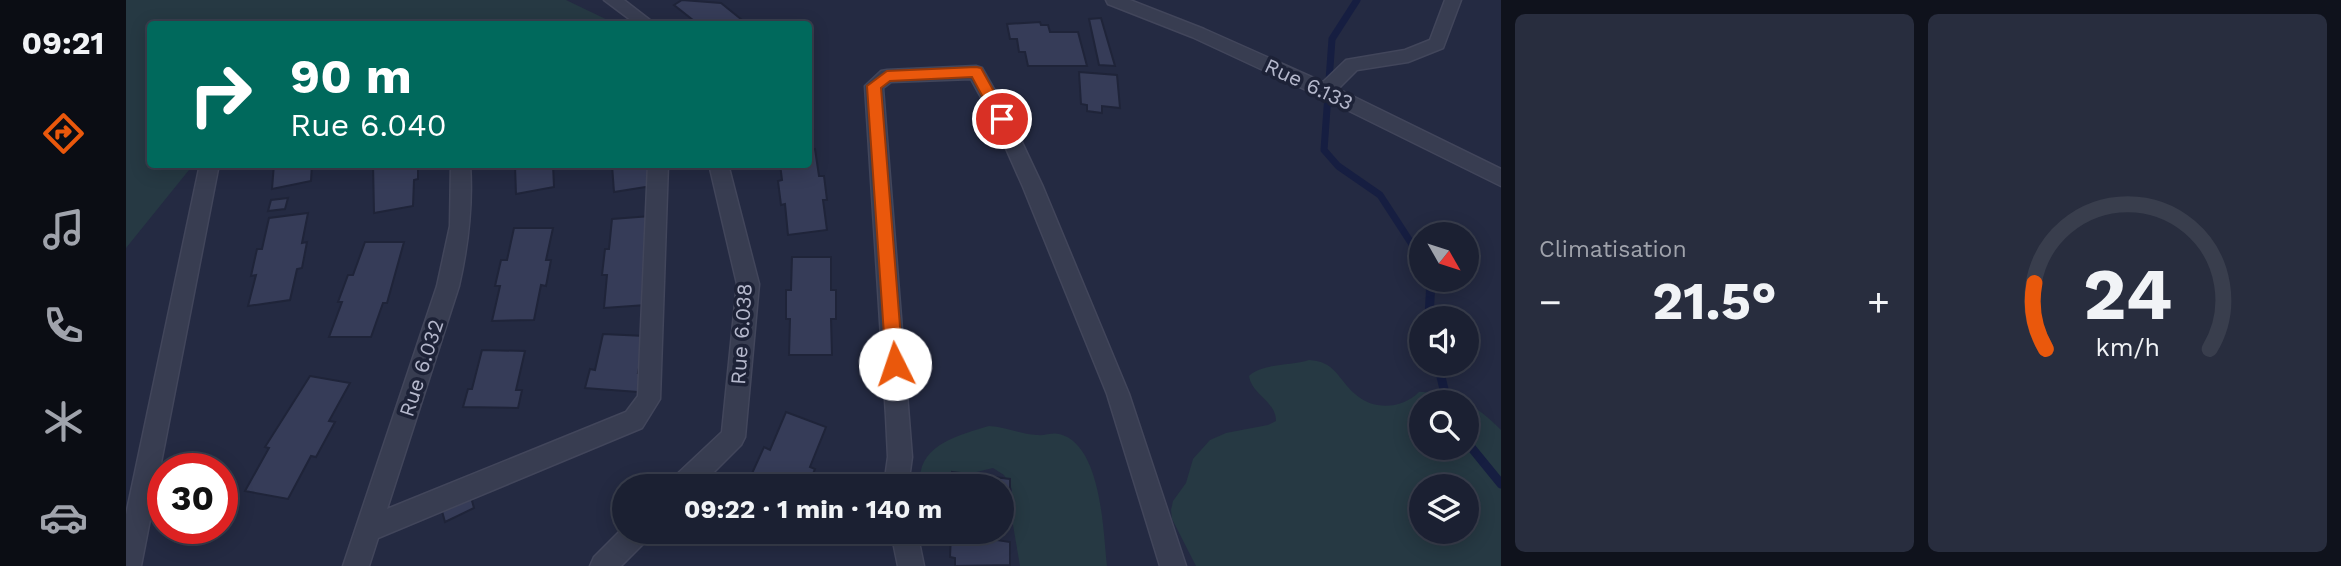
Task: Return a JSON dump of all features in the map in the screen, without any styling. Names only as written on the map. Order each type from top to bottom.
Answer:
[{"type":"street","points":[[612,0],[643,21]]},
{"type":"street","name":"Rue 6.133","points":[[1114,0],[1198,33],[1325,91],[1501,178]]},
{"type":"street","points":[[1325,91],[1352,65],[1408,56],[1437,44],[1453,0]]},
{"type":"street","points":[[898,474],[900,457],[898,416],[874,86],[887,76],[976,72],[1013,142],[1118,394],[1173,566]]},
{"type":"street","points":[[128,566],[209,168]]},
{"type":"street","name":"Rue 6.032","points":[[356,566],[455,260],[462,217],[460,168]]},
{"type":"street","points":[[367,530],[634,420],[649,399],[658,168]]},
{"type":"street","name":"Rue 6.038","points":[[695,474],[733,437],[748,284],[719,168]]},
{"type":"street","points":[[603,566],[625,544]]},
{"type":"street","points":[[906,544],[911,566]]},
{"type":"shaded area","points":[[126,0],[566,0],[610,21],[147,21],[147,168],[191,168],[126,248]]},
{"type":"shaded area","points":[[1318,361],[1330,367],[1355,394],[1371,403],[1388,406],[1409,400],[1409,460],[1479,460],[1479,411],[1483,414],[1501,430],[1501,566],[1196,566],[1172,519],[1173,501],[1186,483],[1193,459],[1210,440],[1226,433],[1276,421],[1272,408],[1254,388],[1249,376],[1269,367]]},
{"type":"shaded area","points":[[989,426],[1031,434],[1059,434],[1073,441],[1084,454],[1098,491],[1107,566],[1020,566],[1014,531],[1014,474],[1002,474],[993,468],[968,474],[921,474],[924,461],[932,452],[952,438]]},
{"type":"building","points":[[682,0],[721,3],[743,21],[694,21],[674,5]]},
{"type":"building","points":[[1101,18],[1115,66],[1099,65],[1089,19]]},
{"type":"building","points":[[1040,22],[1041,25],[1048,25],[1050,32],[1078,32],[1087,66],[1028,66],[1025,52],[1019,52],[1017,39],[1010,39],[1007,24]]},
{"type":"building","points":[[1079,72],[1117,75],[1120,108],[1102,106],[1102,113],[1087,111],[1087,105],[1081,104]]},
{"type":"building","points":[[812,149],[815,149],[819,176],[824,176],[827,200],[823,200],[827,230],[788,235],[785,204],[781,205],[778,181],[782,180],[780,168],[812,168]]},
{"type":"building","points":[[274,168],[312,168],[311,181],[272,189]]},
{"type":"building","points":[[373,168],[418,168],[418,179],[414,180],[413,206],[374,213]]},
{"type":"building","points":[[515,168],[553,168],[554,187],[516,194]]},
{"type":"building","points":[[612,168],[650,168],[652,186],[614,192]]},
{"type":"building","points":[[288,198],[285,209],[268,211],[271,200]]},
{"type":"building","points":[[308,213],[302,243],[307,242],[302,268],[297,269],[290,300],[248,306],[256,275],[251,276],[257,249],[262,249],[269,218]]},
{"type":"building","points":[[651,216],[646,305],[604,308],[607,275],[602,275],[605,249],[609,249],[612,219]]},
{"type":"building","points":[[514,228],[553,228],[546,260],[551,260],[546,286],[541,285],[534,320],[492,321],[500,286],[495,286],[501,260],[507,260]]},
{"type":"building","points":[[365,242],[404,242],[387,303],[383,303],[371,337],[329,337],[342,302],[338,302],[348,275],[353,275]]},
{"type":"building","points":[[792,257],[831,257],[831,290],[836,290],[836,319],[831,319],[832,355],[789,355],[790,319],[786,319],[786,290],[791,290]]},
{"type":"building","points":[[603,334],[645,336],[638,373],[642,373],[638,392],[585,388],[590,369],[595,370]]},
{"type":"building","points":[[482,350],[525,351],[516,390],[522,390],[518,408],[463,407],[468,389],[472,389]]},
{"type":"building","points":[[310,376],[350,383],[329,421],[335,422],[316,457],[311,456],[288,499],[245,491],[269,448],[265,447]]},
{"type":"building","points":[[786,412],[826,427],[810,467],[815,469],[813,474],[752,474],[764,447],[770,450]]},
{"type":"building","points":[[469,490],[474,508],[445,522],[440,504]]},
{"type":"building","points":[[951,544],[1010,544],[1010,565],[955,566],[955,558],[950,557]]},
{"type":"waterway","points":[[1357,0],[1332,39],[1324,150],[1338,166],[1380,195],[1409,240]]},
{"type":"waterway","points":[[1430,292],[1430,306]]},
{"type":"waterway","points":[[1441,376],[1444,390]]},
{"type":"waterway","points":[[1479,457],[1501,484]]},
{"type":"route","points":[[895,364],[874,86],[887,76],[976,72],[1002,119]]}]
